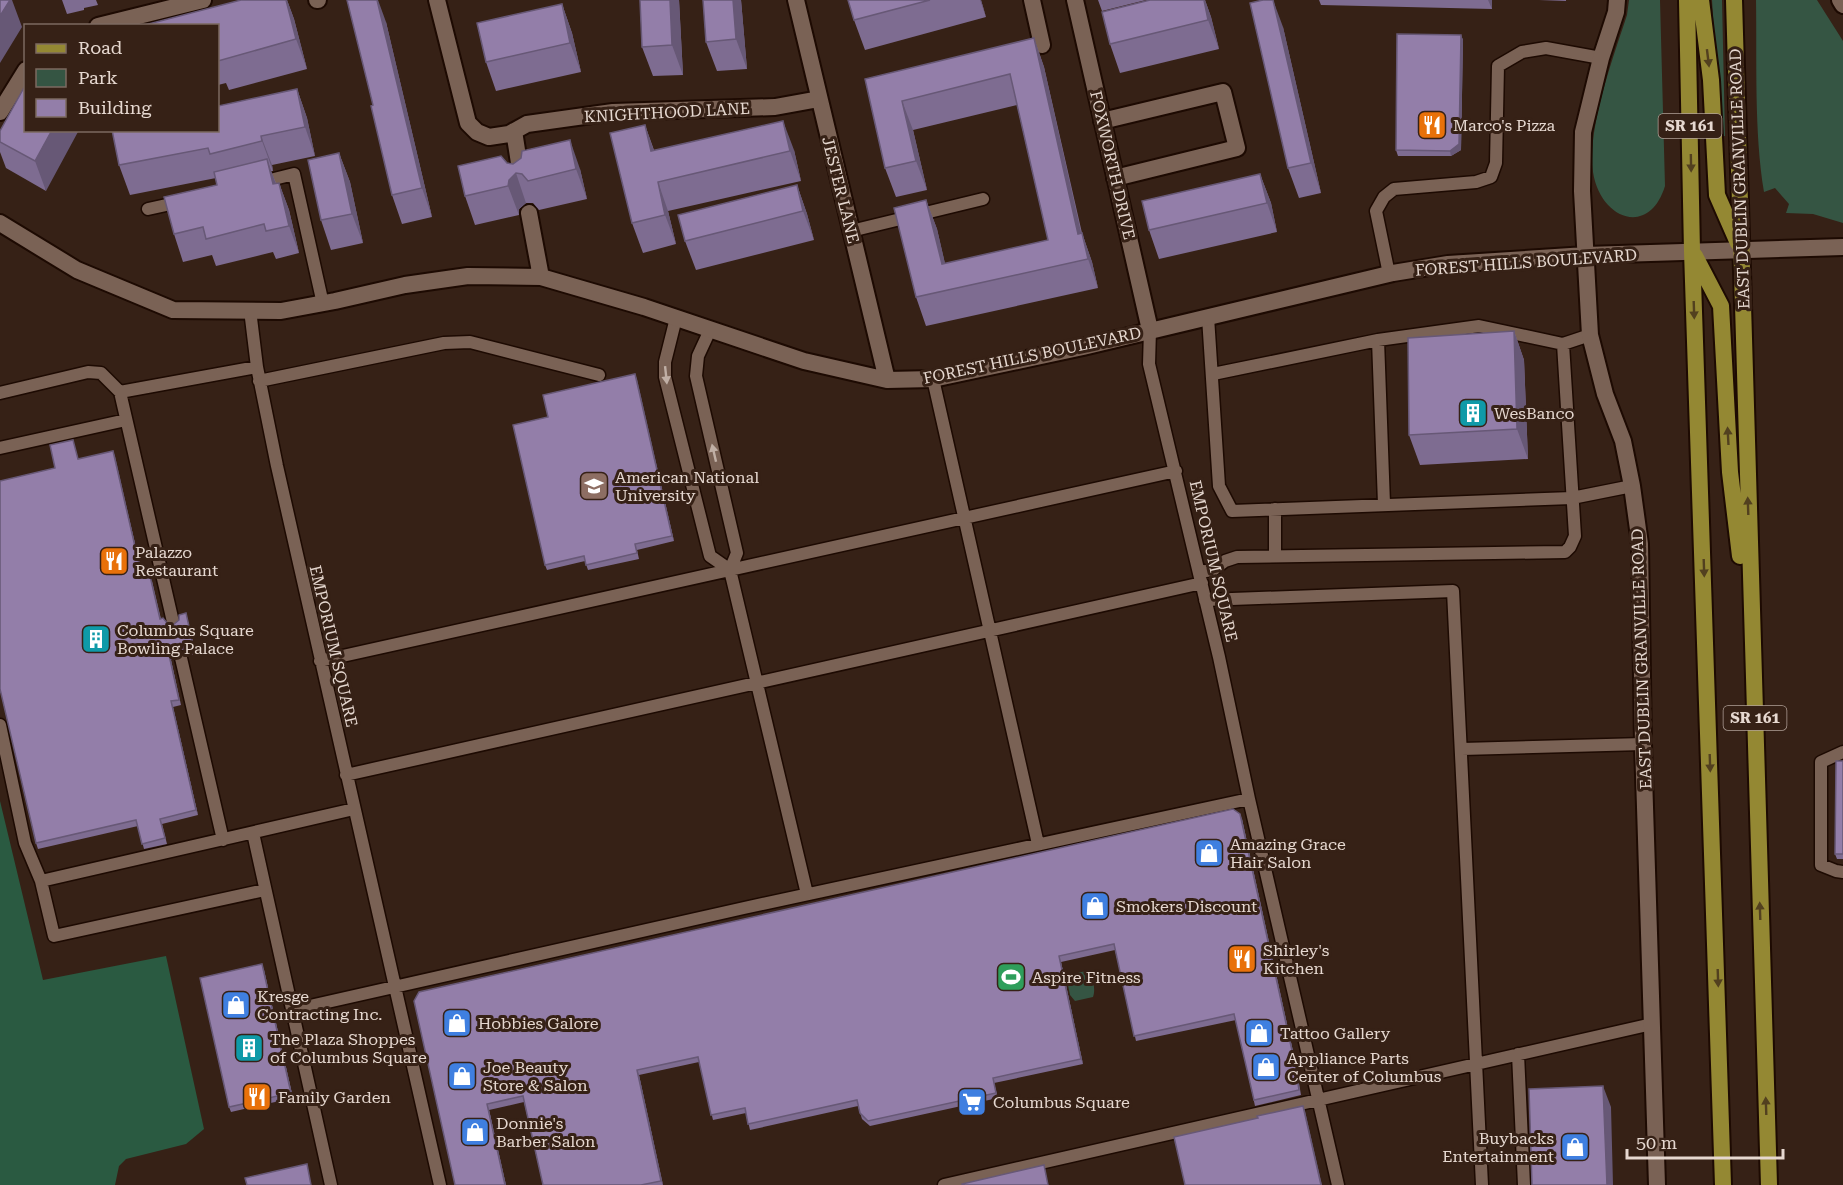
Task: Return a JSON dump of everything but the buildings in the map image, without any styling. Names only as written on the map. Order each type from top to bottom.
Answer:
[{"type":"main road","name":"SR 161","points":[[1687,0],[1692,251],[1723,1185]]},
{"type":"main road","points":[[1701,0],[1711,80],[1717,195],[1741,251]]},
{"type":"main road","name":"EAST DUBLIN GRANVILLE ROAD","points":[[1734,0],[1769,1185]]},
{"type":"main road","points":[[1692,251],[1722,306],[1730,472],[1753,661]]},
{"type":"street","points":[[106,24],[203,0]]},
{"type":"street","name":"KNIGHTHOOD LANE","points":[[437,0],[468,123],[477,132],[489,137],[514,131],[527,124],[613,112],[775,107],[819,99]]},
{"type":"street","name":"JESTER LANE","points":[[796,0],[887,380]]},
{"type":"street","points":[[1032,0],[1042,45]]},
{"type":"street","name":"FOXWORTH DRIVE","points":[[1075,0],[1150,330]]},
{"type":"street","name":"EAST DUBLIN GRANVILLE ROAD","points":[[1617,0],[1616,12],[1601,57],[1583,132],[1582,191],[1590,335],[1605,394],[1623,441],[1640,544],[1643,744],[1657,1185]]},
{"type":"street","points":[[1840,0],[1843,5]]},
{"type":"street","points":[[0,112],[24,73]]},
{"type":"street","points":[[1102,121],[1223,92],[1237,148],[1116,178]]},
{"type":"street","points":[[514,131],[522,183]]},
{"type":"street","points":[[529,213],[541,277]]},
{"type":"street","name":"FOREST HILLS BOULEVARD","points":[[0,224],[77,270],[173,310],[281,310],[323,304],[405,285],[468,276],[541,277],[644,307],[804,361],[887,380],[933,379],[1389,274],[1448,264],[1586,255],[1843,247]]},
{"type":"lane","points":[[1389,274],[1376,211],[1383,197],[1394,189],[1476,182],[1491,177],[1496,163],[1498,66],[1522,52],[1546,48],[1601,57]]},
{"type":"lane","points":[[249,185],[294,174],[323,304]]},
{"type":"lane","points":[[148,209],[193,198]]},
{"type":"lane","points":[[851,231],[983,199]]},
{"type":"lane","name":"EMPORIUM SQUARE","points":[[250,310],[257,367],[320,661],[440,1185]]},
{"type":"lane","points":[[1209,316],[1219,486],[1232,511],[1572,498],[1632,486]]},
{"type":"lane","points":[[676,318],[665,362],[665,377],[710,556],[730,570]]},
{"type":"lane","points":[[1213,374],[1378,339],[1479,326],[1563,344],[1590,335]]},
{"type":"lane","points":[[710,330],[698,356],[696,376],[737,553],[730,570],[807,894]]},
{"type":"lane","name":"EMPORIUM SQUARE","points":[[1150,330],[1149,364],[1201,578],[1318,1100]]},
{"type":"lane","points":[[1378,339],[1384,504]]},
{"type":"lane","points":[[260,381],[444,343],[470,342],[600,375]]},
{"type":"lane","points":[[346,776],[990,630],[1201,578],[1225,561],[1237,556],[1565,552],[1570,548],[1575,536],[1563,344]]},
{"type":"lane","points":[[120,392],[257,367]]},
{"type":"lane","points":[[0,393],[88,372],[101,373],[120,392],[172,622]]},
{"type":"lane","points":[[933,379],[1038,844]]},
{"type":"lane","points":[[0,448],[126,420]]},
{"type":"lane","points":[[320,661],[1176,471]]},
{"type":"lane","points":[[1275,509],[1275,556]]},
{"type":"lane","points":[[1205,600],[1453,591],[1482,1185]]},
{"type":"lane","points":[[181,658],[223,840]]},
{"type":"lane","points":[[0,725],[25,843],[40,881],[54,936],[265,890]]},
{"type":"lane","points":[[1462,749],[1643,744]]},
{"type":"lane","points":[[1843,752],[1821,762],[1821,865],[1843,872]]},
{"type":"lane","points":[[292,1010],[807,894],[1249,799]]},
{"type":"lane","points":[[40,881],[354,809]]},
{"type":"lane","points":[[253,833],[331,1185]]},
{"type":"lane","points":[[944,1185],[1652,1024]]},
{"type":"lane","points":[[1518,1054],[1524,1185]]},
{"type":"lane","points":[[1318,1100],[1338,1185]]},
{"type":"green space","points":[[1629,0],[1660,0],[1665,186],[1658,202],[1648,212],[1637,217],[1626,216],[1615,211],[1605,201],[1597,188],[1592,154],[1602,93],[1627,15]]},
{"type":"green space","points":[[1712,0],[1722,0],[1725,136],[1720,136]]},
{"type":"green space","points":[[1756,0],[1817,0],[1843,41],[1843,223],[1813,214],[1786,213],[1789,204],[1775,188],[1764,192],[1757,121]]},
{"type":"green space","points":[[0,801],[43,980],[166,956],[204,1129],[186,1144],[126,1159],[119,1166],[115,1185],[0,1185]]},
{"type":"green space","points":[[1087,971],[1093,983],[1093,997],[1075,1001],[1070,995],[1067,980],[1070,974]]},
{"type":"place","name":"Marco's Pizza","points":[[1432,125]]},
{"type":"place","name":"WesBanco","points":[[1473,413]]},
{"type":"place","name":"American National University","points":[[594,486]]},
{"type":"place","name":"Palazzo Restaurant","points":[[114,561]]},
{"type":"place","name":"Columbus Square Bowling Palace","points":[[96,639]]},
{"type":"place","name":"Amazing Grace Hair Salon","points":[[1209,853]]},
{"type":"place","name":"Smokers Discount","points":[[1095,906]]},
{"type":"place","name":"Shirley's Kitchen","points":[[1242,959]]},
{"type":"place","name":"Aspire Fitness","points":[[1011,977]]},
{"type":"place","name":"Kresge Contracting Inc.","points":[[236,1005]]},
{"type":"place","name":"Hobbies Galore","points":[[457,1023]]},
{"type":"place","name":"Tattoo Gallery","points":[[1259,1033]]},
{"type":"place","name":"The Plaza Shoppes of Columbus Square","points":[[249,1048]]},
{"type":"place","name":"Appliance Parts Center of Columbus","points":[[1266,1067]]},
{"type":"place","name":"Joe Beauty Store & Salon","points":[[462,1076]]},
{"type":"place","name":"Family Garden","points":[[257,1097]]},
{"type":"place","name":"Columbus Square","points":[[972,1102]]},
{"type":"place","name":"Donnie's Barber Salon","points":[[475,1132]]},
{"type":"place","name":"Buybacks Entertainment","points":[[1575,1147]]}]
